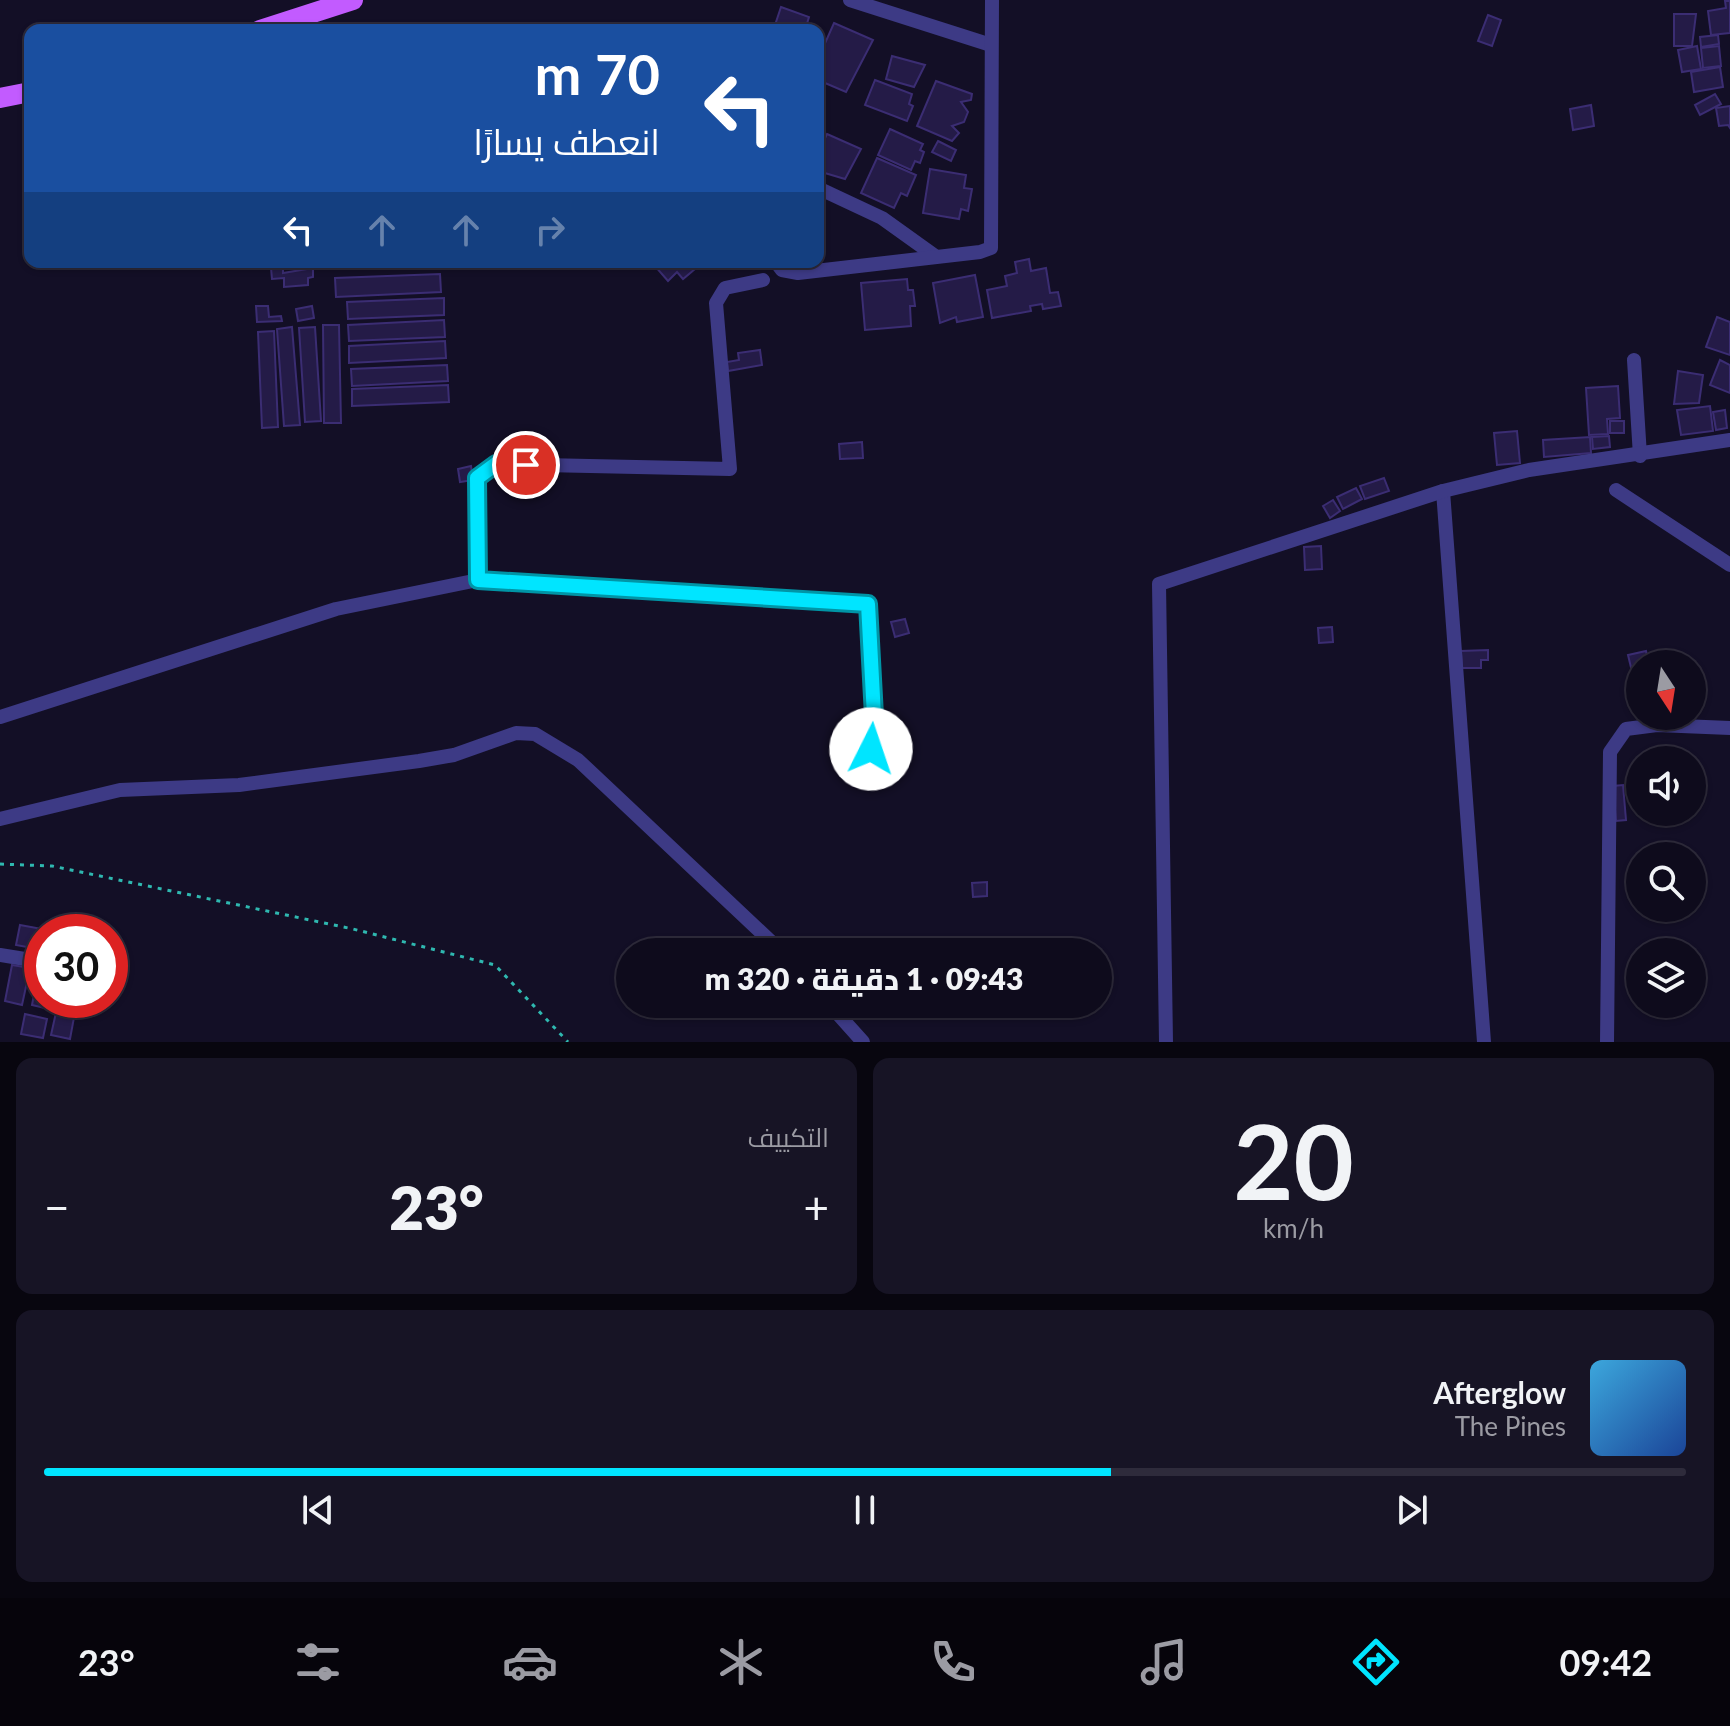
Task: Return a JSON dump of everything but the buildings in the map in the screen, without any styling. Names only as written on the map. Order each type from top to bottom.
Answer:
[{"type":"main road","points":[[279,24],[353,0]]},
{"type":"main road","points":[[0,98],[24,93]]},
{"type":"street","points":[[850,0],[991,45]]},
{"type":"street","points":[[780,268],[798,273],[991,248],[992,0]]},
{"type":"street","points":[[824,191],[882,218],[935,256]]},
{"type":"street","points":[[478,580],[477,478],[496,464],[730,469],[716,303],[725,288],[763,280]]},
{"type":"street","points":[[1634,360],[1640,456]]},
{"type":"street","points":[[1166,1042],[1159,584],[1443,491],[1529,470],[1640,456],[1730,440]]},
{"type":"street","points":[[1616,490],[1730,565]]},
{"type":"street","points":[[1443,491],[1484,1042]]},
{"type":"street","points":[[0,717],[336,609],[478,580],[868,604],[874,716],[871,749]]},
{"type":"street","points":[[1607,1042],[1610,752],[1626,729],[1657,725],[1730,728]]},
{"type":"street","points":[[0,819],[120,790],[239,785],[419,761],[454,755],[516,733],[535,734],[578,760],[767,938]]},
{"type":"street","points":[[0,955],[24,959]]},
{"type":"street","points":[[842,1018],[863,1042]]},
{"type":"path","points":[[0,864],[52,866],[353,929],[495,965],[568,1042]]},
{"type":"route","points":[[526,465],[496,464],[477,478],[478,580],[868,604],[874,716],[871,749]]}]
